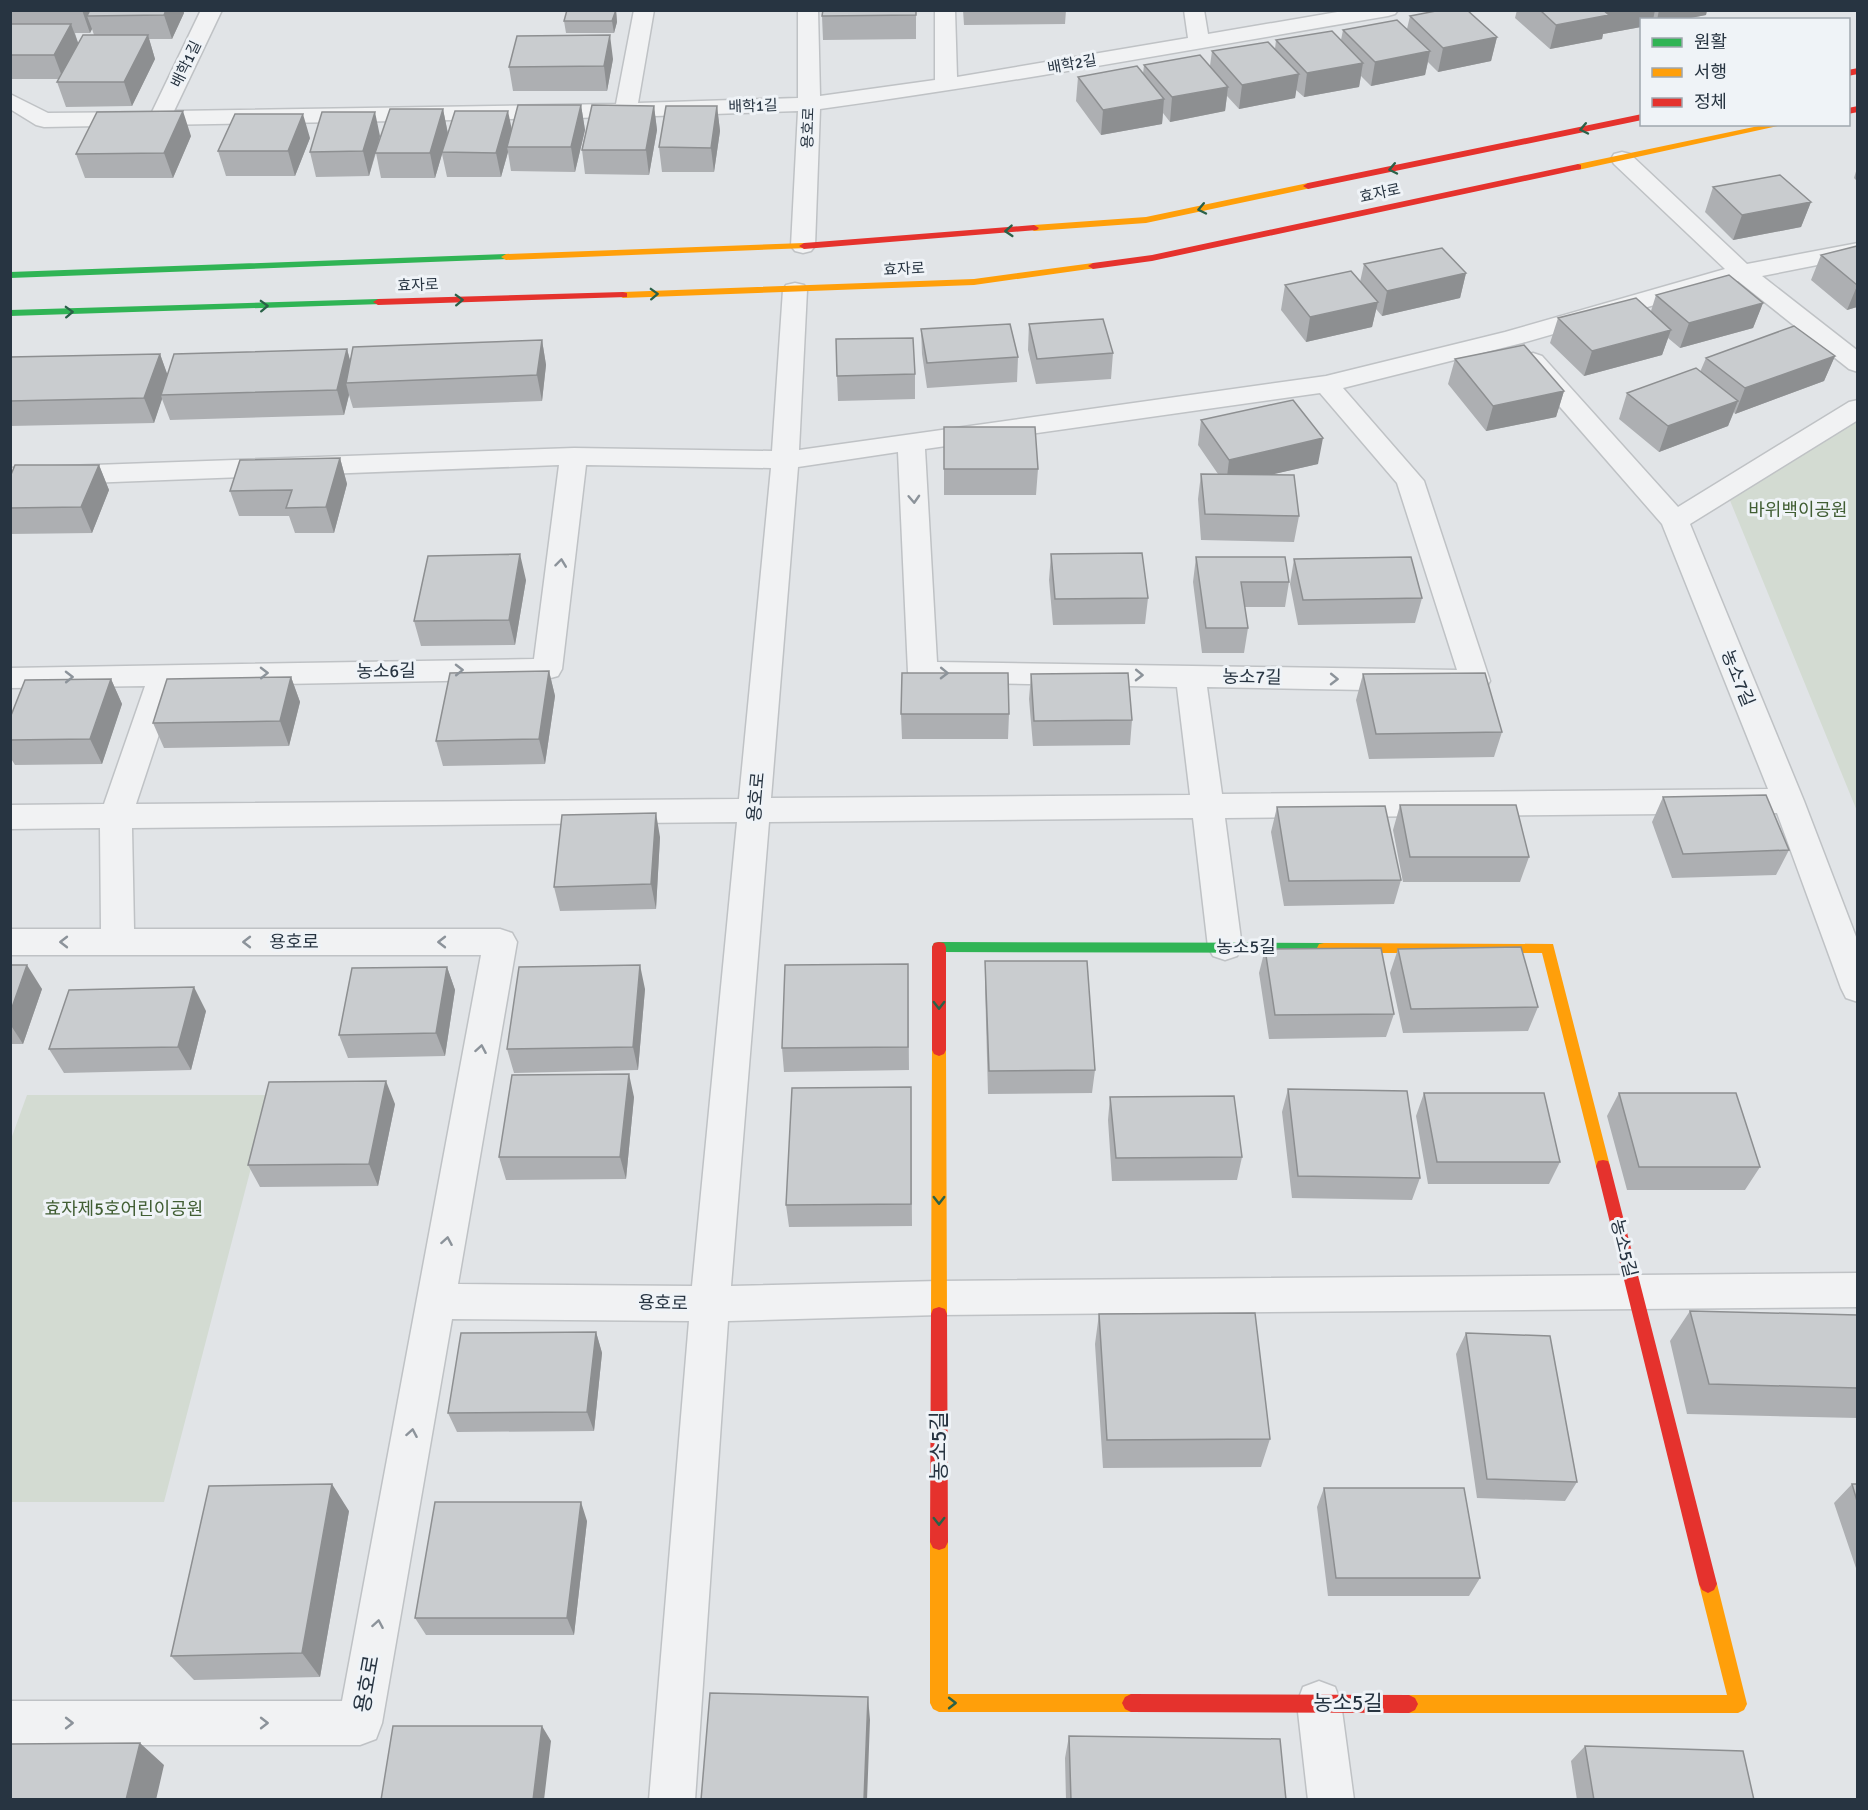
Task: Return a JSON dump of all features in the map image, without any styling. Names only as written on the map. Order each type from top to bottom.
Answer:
[{"type":"street","name":"배학1길","points":[[160,118],[212,10]]},
{"type":"street","points":[[626,110],[644,10]]},
{"type":"street","name":"용호로","points":[[803,246],[809,104],[808,10]]},
{"type":"street","points":[[945,10],[946,85]]},
{"type":"street","points":[[1194,10],[1199,42]]},
{"type":"street","name":"배학2길","points":[[809,104],[946,85],[1388,10]]},
{"type":"street","name":"배학1길","points":[[10,100],[44,120],[626,110],[809,104]]},
{"type":"street","name":"효자로","points":[[10,275],[803,246],[1146,220],[1640,117]]},
{"type":"street","name":"효자로","points":[[10,313],[795,290],[974,282],[1152,258],[1774,126]]},
{"type":"street","points":[[1622,159],[1742,272],[1857,364]]},
{"type":"street","points":[[10,477],[574,456],[785,460],[1326,384],[1513,338],[1742,272],[1857,250]]},
{"type":"street","name":"용호로","points":[[672,1800],[711,1304],[785,460],[795,290]]},
{"type":"street","name":"농소7길","points":[[1513,338],[1675,521],[1788,801],[1857,988]]},
{"type":"street","name":"농소7길","points":[[911,441],[923,672],[1474,681],[1410,481],[1326,384]]},
{"type":"street","points":[[1675,521],[1857,408]]},
{"type":"street","name":"농소6길","points":[[10,678],[547,669],[574,456]]},
{"type":"street","points":[[10,942],[118,942],[116,816],[164,675]]},
{"type":"street","points":[[1191,676],[1225,947]]},
{"type":"street","points":[[10,817],[1788,801]]},
{"type":"street","name":"용호로","points":[[10,1723],[360,1723],[500,942],[118,942]]},
{"type":"street","name":"농소5길","points":[[939,946],[1548,948],[1635,1292],[1738,1704],[939,1703],[939,946]]},
{"type":"street","name":"농소5길","points":[[711,1304],[939,1298],[1857,1290]]},
{"type":"street","name":"용호로","points":[[436,1301],[711,1304]]},
{"type":"street","points":[[1319,1703],[1331,1800]]},
{"type":"green space","name":"바위백이공원","points":[[1857,407],[1857,811],[1722,481]]},
{"type":"green space","name":"효자제5호어린이공원","points":[[27,1095],[270,1095],[164,1502],[11,1502],[10,1142]]},
{"type":"building","points":[[90,10],[166,10],[164,15],[87,16]]},
{"type":"building","points":[[567,10],[616,10],[612,21],[564,21]]},
{"type":"building","points":[[823,10],[916,10],[916,15],[822,16]]},
{"type":"building","points":[[1441,10],[1467,10],[1497,37],[1443,48],[1410,16]]},
{"type":"building","points":[[1540,10],[1603,10],[1609,15],[1556,25]]},
{"type":"building","points":[[1397,20],[1430,51],[1375,62],[1343,30]]},
{"type":"building","points":[[10,24],[71,24],[54,55],[10,55]]},
{"type":"building","points":[[1332,31],[1363,63],[1307,73],[1276,40]]},
{"type":"building","points":[[83,35],[148,35],[124,82],[57,82]]},
{"type":"building","points":[[610,35],[604,66],[509,67],[517,36]]},
{"type":"building","points":[[1268,42],[1299,74],[1242,85],[1212,51]]},
{"type":"building","points":[[1200,55],[1228,87],[1172,97],[1144,65]]},
{"type":"building","points":[[1137,66],[1164,99],[1103,110],[1078,77]]},
{"type":"building","points":[[518,105],[581,105],[571,147],[507,147]]},
{"type":"building","points":[[592,105],[654,106],[646,150],[582,150]]},
{"type":"building","points":[[666,106],[717,106],[711,148],[659,147]]},
{"type":"building","points":[[390,109],[443,109],[430,153],[375,153]]},
{"type":"building","points":[[183,111],[164,153],[76,154],[97,112]]},
{"type":"building","points":[[455,111],[508,111],[496,153],[442,152]]},
{"type":"building","points":[[322,112],[375,112],[363,151],[310,152]]},
{"type":"building","points":[[235,114],[303,114],[288,151],[218,151]]},
{"type":"building","points":[[1780,175],[1811,202],[1742,215],[1713,187]]},
{"type":"building","points":[[1857,246],[1857,285],[1821,255]]},
{"type":"building","points":[[1442,248],[1466,273],[1387,291],[1364,264]]},
{"type":"building","points":[[1351,271],[1378,302],[1310,317],[1285,285]]},
{"type":"building","points":[[1729,275],[1763,303],[1689,323],[1656,295]]},
{"type":"building","points":[[1636,298],[1671,330],[1592,351],[1558,318]]},
{"type":"building","points":[[1103,319],[1113,353],[1037,359],[1029,324]]},
{"type":"building","points":[[1010,324],[1018,357],[927,363],[921,329]]},
{"type":"building","points":[[1794,326],[1835,356],[1745,388],[1706,358]]},
{"type":"building","points":[[913,338],[915,374],[837,376],[836,339]]},
{"type":"building","points":[[542,340],[537,375],[346,383],[353,347]]},
{"type":"building","points":[[1524,345],[1564,391],[1493,406],[1455,359]]},
{"type":"building","points":[[347,349],[337,390],[161,395],[174,354]]},
{"type":"building","points":[[160,354],[144,398],[10,401],[10,357]]},
{"type":"building","points":[[1696,368],[1738,401],[1668,426],[1627,393]]},
{"type":"building","points":[[1293,400],[1323,438],[1229,460],[1201,420]]},
{"type":"building","points":[[944,427],[1035,427],[1038,469],[944,469]]},
{"type":"building","points":[[340,458],[326,507],[286,508],[292,490],[230,491],[240,460]]},
{"type":"building","points":[[15,465],[99,465],[81,507],[10,508],[10,477]]},
{"type":"building","points":[[1201,474],[1294,475],[1299,516],[1205,514]]},
{"type":"building","points":[[1142,553],[1148,598],[1055,599],[1051,554]]},
{"type":"building","points":[[520,554],[509,620],[414,621],[428,556]]},
{"type":"building","points":[[1196,557],[1285,557],[1289,582],[1241,582],[1248,628],[1206,628]]},
{"type":"building","points":[[1411,557],[1422,598],[1303,600],[1294,559]]},
{"type":"building","points":[[549,671],[539,739],[436,741],[450,673]]},
{"type":"building","points":[[902,673],[1008,673],[1009,714],[901,714]]},
{"type":"building","points":[[1128,673],[1132,720],[1034,721],[1031,674]]},
{"type":"building","points":[[1485,673],[1502,732],[1376,734],[1363,674]]},
{"type":"building","points":[[291,677],[280,721],[153,723],[167,679]]},
{"type":"building","points":[[111,679],[90,739],[10,740],[10,718],[25,680]]},
{"type":"building","points":[[1766,795],[1789,850],[1683,854],[1663,797]]},
{"type":"building","points":[[1400,805],[1516,805],[1529,857],[1410,857]]},
{"type":"building","points":[[1385,806],[1401,880],[1289,881],[1277,807]]},
{"type":"building","points":[[656,813],[651,884],[554,887],[562,815]]},
{"type":"building","points":[[1521,947],[1538,1007],[1411,1009],[1398,949]]},
{"type":"building","points":[[1381,948],[1394,1014],[1275,1015],[1265,949]]},
{"type":"building","points":[[985,961],[1087,961],[1095,1070],[989,1071]]},
{"type":"building","points":[[908,964],[908,1047],[782,1048],[785,965]]},
{"type":"building","points":[[10,965],[27,965],[10,1013]]},
{"type":"building","points":[[640,965],[633,1047],[507,1049],[519,967]]},
{"type":"building","points":[[447,967],[436,1033],[339,1035],[352,968]]},
{"type":"building","points":[[194,987],[178,1047],[49,1049],[69,990]]},
{"type":"building","points":[[629,1074],[620,1157],[499,1157],[512,1075]]},
{"type":"building","points":[[386,1081],[369,1164],[248,1165],[269,1082]]},
{"type":"building","points":[[911,1087],[911,1204],[786,1205],[792,1088]]},
{"type":"building","points":[[1288,1089],[1407,1091],[1420,1178],[1298,1176]]},
{"type":"building","points":[[1424,1093],[1544,1093],[1560,1162],[1437,1162]]},
{"type":"building","points":[[1619,1093],[1736,1093],[1760,1167],[1639,1167]]},
{"type":"building","points":[[1234,1096],[1242,1157],[1116,1158],[1110,1097]]},
{"type":"building","points":[[1690,1311],[1857,1315],[1857,1388],[1709,1384]]},
{"type":"building","points":[[1255,1313],[1270,1439],[1107,1440],[1099,1314]]},
{"type":"building","points":[[596,1332],[587,1412],[448,1413],[461,1333]]},
{"type":"building","points":[[1466,1333],[1550,1336],[1577,1482],[1487,1479]]},
{"type":"building","points":[[332,1484],[302,1653],[171,1656],[209,1486]]},
{"type":"building","points":[[1852,1484],[1857,1484],[1857,1501]]},
{"type":"building","points":[[1324,1488],[1464,1488],[1480,1578],[1336,1578]]},
{"type":"building","points":[[435,1502],[581,1502],[567,1618],[415,1618]]},
{"type":"building","points":[[710,1693],[868,1697],[864,1800],[701,1800]]},
{"type":"building","points":[[393,1726],[542,1726],[533,1800],[381,1800]]},
{"type":"building","points":[[1069,1736],[1280,1739],[1286,1800],[1071,1800]]},
{"type":"building","points":[[140,1743],[126,1800],[10,1800],[10,1744]]},
{"type":"building","points":[[1585,1746],[1743,1751],[1754,1800],[1594,1800]]},
{"type":"traffic: fast","points":[[10,275],[506,257]]},
{"type":"traffic: fast","points":[[10,313],[378,302]]},
{"type":"traffic: fast","points":[[939,947],[1324,948]]},
{"type":"traffic: slow","points":[[1578,167],[1773,126]]},
{"type":"traffic: slow","points":[[1034,228],[1146,220],[1308,186]]},
{"type":"traffic: slow","points":[[506,257],[804,246]]},
{"type":"traffic: slow","points":[[623,295],[974,282],[1093,266]]},
{"type":"traffic: slow","points":[[1324,948],[1548,948],[1603,1166]]},
{"type":"traffic: slow","points":[[939,1050],[939,1314]]},
{"type":"traffic: slow","points":[[939,1542],[939,1703],[1131,1703]]},
{"type":"traffic: slow","points":[[1409,1704],[1738,1704],[1708,1584]]},
{"type":"traffic: jam","points":[[1850,73],[1858,71]]},
{"type":"traffic: jam","points":[[1850,111],[1858,109]]},
{"type":"traffic: jam","points":[[1308,186],[1640,117]]},
{"type":"traffic: jam","points":[[1093,266],[1152,258],[1578,167]]},
{"type":"traffic: jam","points":[[804,246],[1034,228]]},
{"type":"traffic: jam","points":[[378,302],[623,295]]},
{"type":"traffic: jam","points":[[939,947],[939,1050]]},
{"type":"traffic: jam","points":[[1603,1166],[1708,1584]]},
{"type":"traffic: jam","points":[[939,1314],[939,1542]]},
{"type":"traffic: jam","points":[[1131,1703],[1409,1704]]}]
